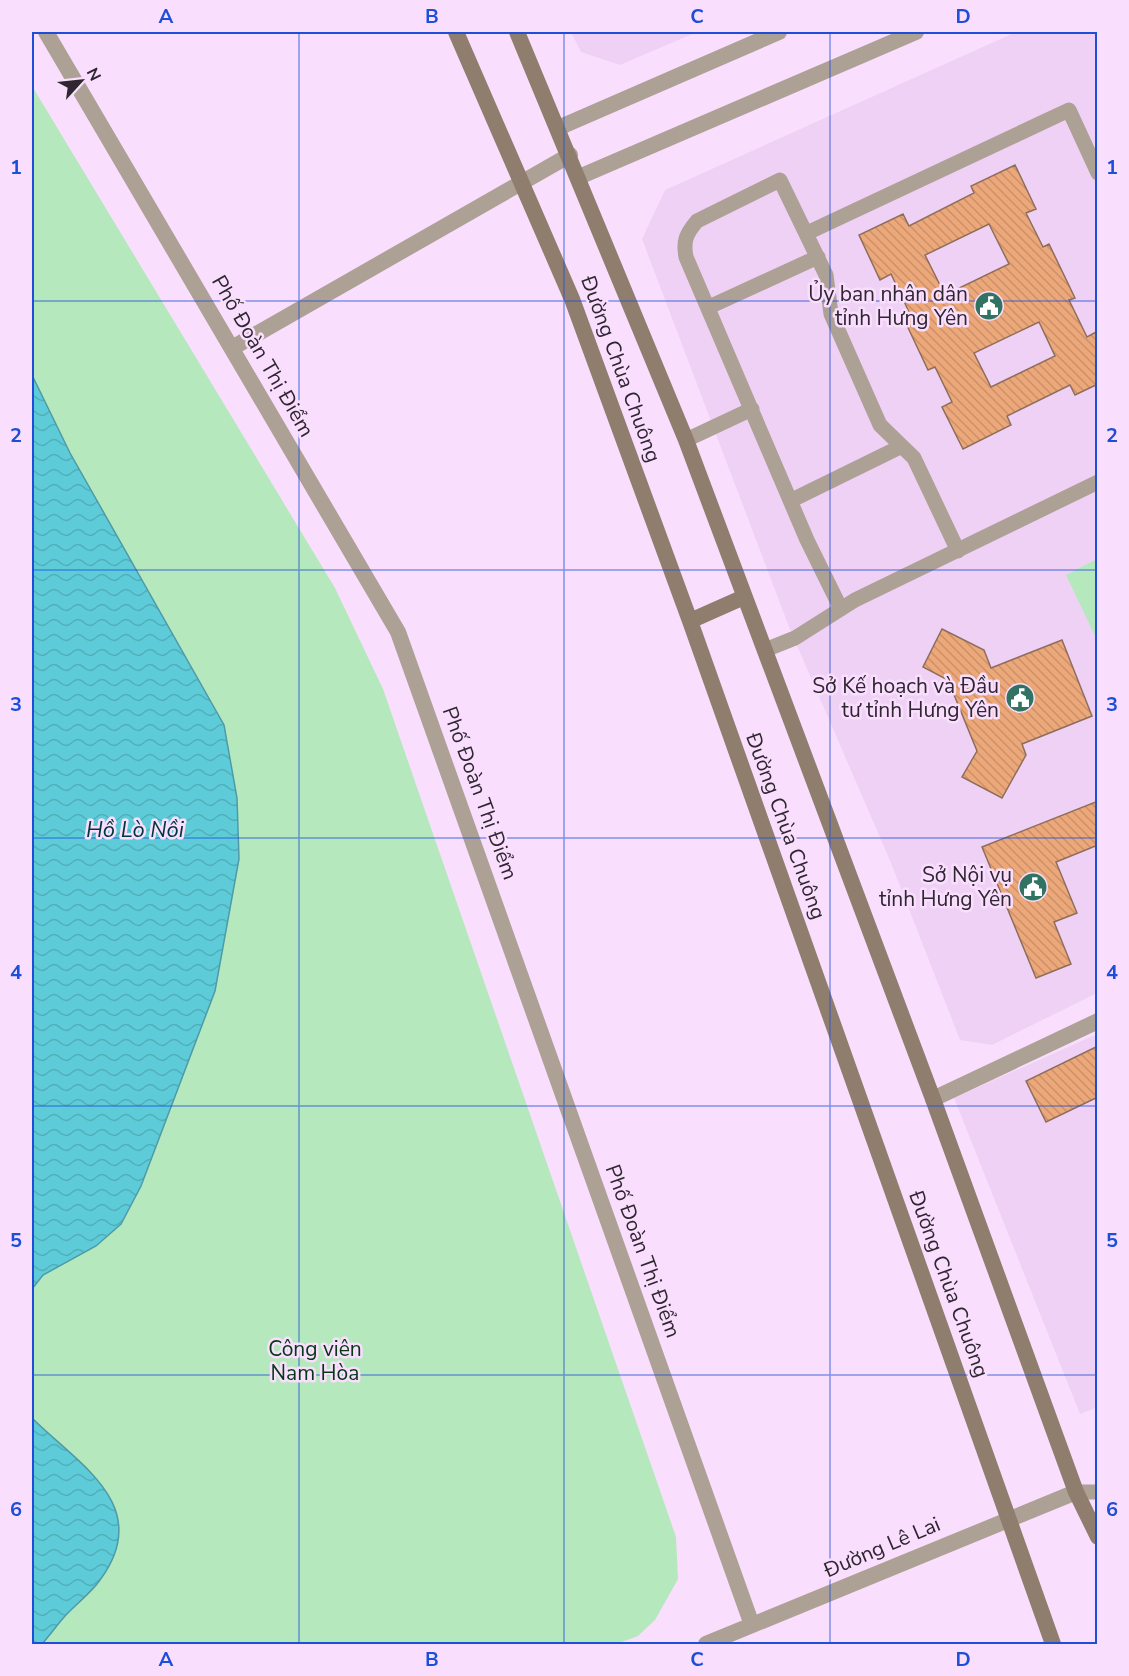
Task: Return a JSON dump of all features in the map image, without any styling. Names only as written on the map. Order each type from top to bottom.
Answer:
[{"type":"main road","name":"Đường Chùa Chuông","points":[[456,32],[572,299],[690,621],[1053,1644]]},
{"type":"main road","name":"Đường Chùa Chuông","points":[[517,32],[570,155],[686,440],[933,1099],[1076,1492],[1098,1537]]},
{"type":"main road","points":[[690,621],[744,597]]},
{"type":"main road","points":[[1076,1492],[1098,1505]]},
{"type":"street","name":"Phố Đoàn Thị Điểm","points":[[46,32],[398,632],[752,1625]]},
{"type":"street","points":[[558,128],[779,32]]},
{"type":"street","points":[[579,177],[916,32]]},
{"type":"street","points":[[232,348],[570,155]]},
{"type":"street","points":[[933,1099],[1098,1021]]},
{"type":"street","name":"Đường Lê Lai","points":[[706,1644],[1076,1492]]},
{"type":"lane","points":[[807,233],[1070,110],[1092,147],[1098,173]]},
{"type":"lane","points":[[842,609],[807,540],[792,500],[686,257],[684,243],[687,232],[697,221],[780,180],[826,275],[831,314],[880,425],[914,458],[958,551]]},
{"type":"lane","points":[[709,307],[818,257]]},
{"type":"lane","points":[[686,440],[752,408]]},
{"type":"lane","points":[[792,500],[902,446]]},
{"type":"lane","points":[[765,650],[795,639],[842,609],[1098,482]]},
{"type":"lane","points":[[1076,1492],[1098,1492]]},
{"type":"shaded area","points":[[571,32],[697,32],[620,65],[581,52]]},
{"type":"shaded area","points":[[1016,32],[1097,32],[1097,993],[992,1045],[960,1040],[891,863],[789,627],[642,239],[665,190]]},
{"type":"shaded area","points":[[1097,1034],[1098,1407],[1080,1414],[954,1098]]},
{"type":"green space","name":"Công viên Nam Hòa","points":[[32,86],[335,588],[383,689],[676,1537],[678,1579],[655,1620],[638,1636],[616,1644],[32,1644]]},
{"type":"green space","points":[[1097,559],[1097,640],[1066,575]]},
{"type":"water","name":"Hồ Lò Nồi","points":[[32,375],[70,453],[224,725],[237,798],[239,859],[215,991],[141,1186],[121,1224],[96,1246],[43,1275],[32,1289]]},
{"type":"water","points":[[32,1418],[104,1488],[115,1508],[119,1530],[115,1554],[100,1580],[42,1644],[32,1644]]},
{"type":"building","name":"Ủy ban nhân dân tỉnh Hưng Yên","points":[[1015,165],[1036,209],[1026,213],[1043,247],[1049,244],[1075,298],[1069,300],[1087,337],[1096,332],[1098,336],[1098,384],[1075,395],[1070,385],[1007,416],[1011,425],[963,449],[942,407],[952,402],[935,367],[928,370],[902,315],[909,312],[891,274],[880,280],[859,235],[903,214],[909,226],[974,193],[971,186]],"holes":[[[989,224],[1009,264],[945,295],[925,255]],[[1039,322],[1055,356],[991,387],[974,353]]]},
{"type":"building","name":"Sở Kế hoạch và Đầu tư tỉnh Hưng Yên","points":[[942,629],[984,650],[991,668],[1062,640],[1092,716],[1022,744],[1026,755],[1002,798],[962,777],[977,751],[948,680],[923,667]]},
{"type":"building","name":"Sở Nội vụ tỉnh Hưng Yên","points":[[1098,801],[1098,845],[1056,862],[1077,913],[1054,922],[1071,964],[1036,978],[982,847]]},
{"type":"building","points":[[1098,1046],[1098,1097],[1046,1122],[1026,1081]]},
{"type":"place","name":"Ủy ban nhân dân tỉnh Hưng Yên","points":[[989,306]]},
{"type":"place","name":"Sở Kế hoạch và Đầu tư tỉnh Hưng Yên","points":[[1020,698]]},
{"type":"place","name":"Sở Nội vụ tỉnh Hưng Yên","points":[[1033,887]]}]
